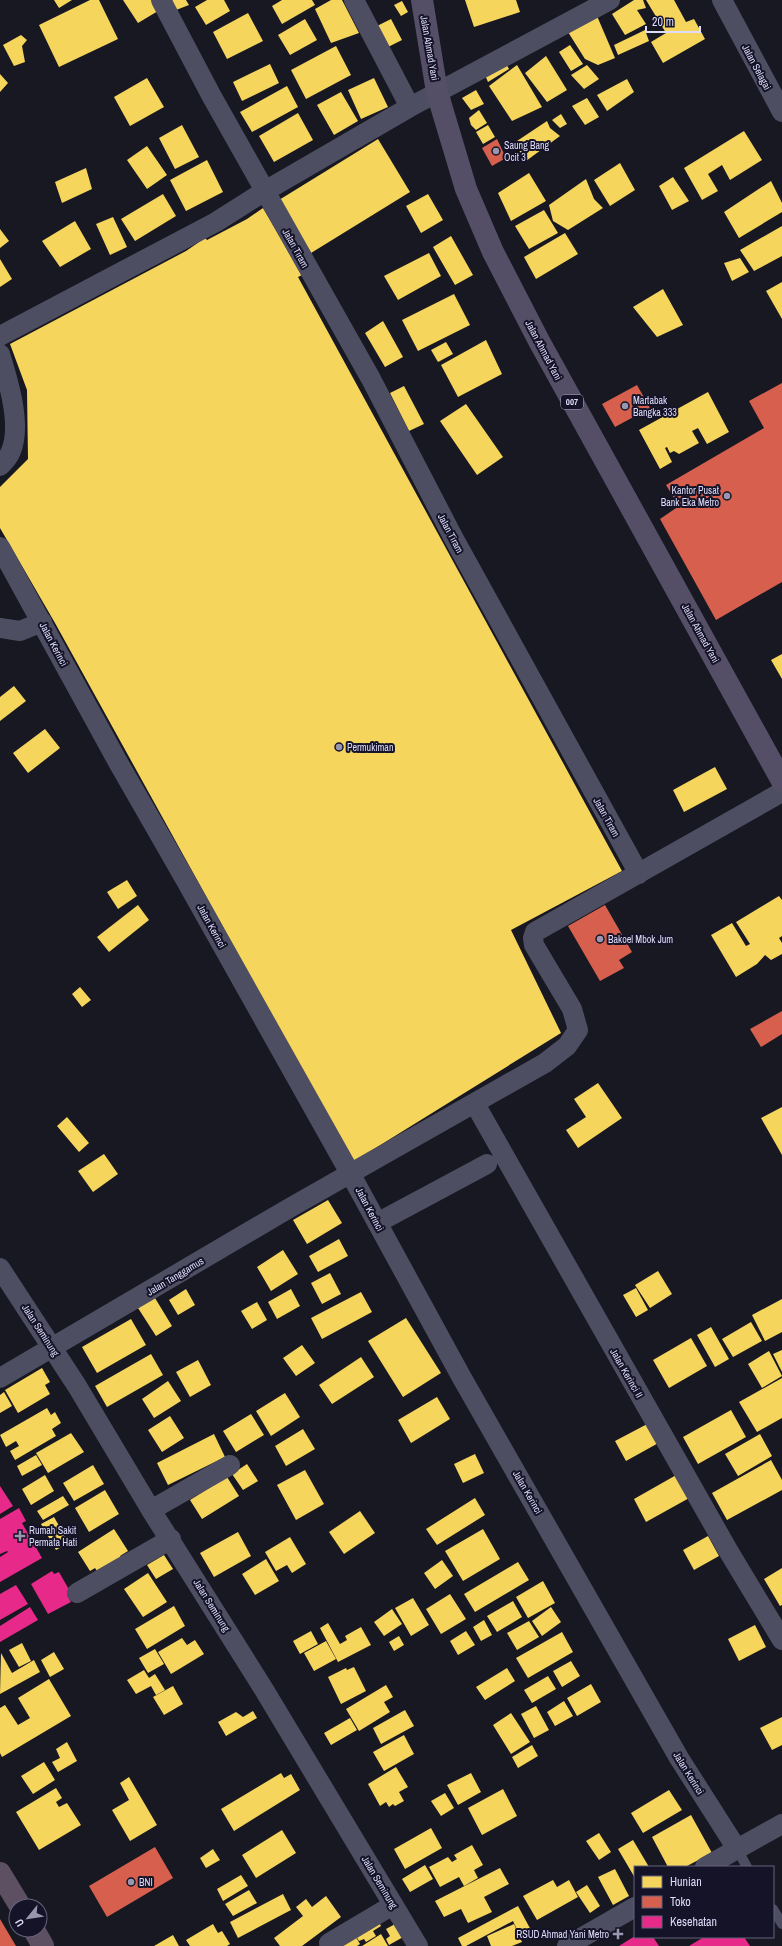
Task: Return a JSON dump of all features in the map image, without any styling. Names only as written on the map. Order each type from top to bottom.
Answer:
[{"type":"highway","points":[[0,1873],[15,1898]]},
{"type":"main road","name":"Jalan Ahmad Yani","points":[[422,0],[437,92],[466,189],[493,252],[542,348],[782,781]]},
{"type":"street","name":"Jalan Tiram","points":[[161,0],[211,95],[371,380],[453,537],[639,874]]},
{"type":"street","points":[[354,0],[410,107]]},
{"type":"street","points":[[0,336],[216,222],[265,191],[410,107],[610,0]]},
{"type":"street","name":"Jalan Selagai","points":[[722,0],[782,112]]},
{"type":"street","points":[[0,354],[7,377],[16,429],[12,451],[0,466]]},
{"type":"street","name":"Jalan Kerinci","points":[[0,547],[119,764],[350,1173],[462,1378],[679,1758],[737,1849]]},
{"type":"street","points":[[0,628],[20,631],[42,622]]},
{"type":"street","points":[[639,874],[782,792]]},
{"type":"street","name":"Jalan Tanggamus","points":[[0,1378],[223,1246],[545,1063],[566,1046],[578,1030],[572,1008],[534,944],[533,938],[535,932],[639,874]]},
{"type":"street","name":"Jalan Kerinci II","points":[[475,1104],[714,1525],[782,1640]]},
{"type":"street","points":[[377,1223],[487,1164]]},
{"type":"street","name":"Jalan Seminung","points":[[0,1268],[53,1348],[151,1510],[171,1539],[263,1688],[418,1946]]},
{"type":"street","points":[[151,1510],[230,1465]]},
{"type":"street","points":[[77,1593],[171,1539]]},
{"type":"street","points":[[707,1866],[782,1824]]},
{"type":"street","points":[[329,1943],[393,1905]]},
{"type":"street","points":[[567,1946],[634,1908]]},
{"type":"lane","name":"Jalan Kerinci","points":[[737,1849],[747,1866]]},
{"type":"lane","points":[[774,1912],[782,1924]]},
{"type":"building: Hunian","points":[[54,0],[72,0],[59,8]]},
{"type":"building: Hunian","points":[[90,0],[99,0],[118,39],[59,67],[39,25]]},
{"type":"building: Hunian","points":[[123,0],[153,0],[158,11],[138,23]]},
{"type":"building: Hunian","points":[[172,0],[186,0],[189,5],[176,10]]},
{"type":"building: Hunian","points":[[207,0],[224,0],[230,11],[206,25],[195,7]]},
{"type":"building: Hunian","points":[[282,0],[312,0],[315,5],[282,24],[272,6]]},
{"type":"building: Hunian","points":[[331,0],[342,0],[359,33],[331,43],[315,9]]},
{"type":"building: Hunian","points":[[465,0],[516,0],[520,12],[474,27]]},
{"type":"building: Hunian","points":[[634,0],[643,0],[646,8],[637,10],[646,24],[625,35],[612,14]]},
{"type":"building: Hunian","points":[[646,0],[674,0],[686,22],[694,19],[705,39],[663,63],[651,42],[666,33]]},
{"type":"building: Hunian","points":[[402,1],[408,12],[401,16],[394,5]]},
{"type":"building: Hunian","points":[[248,13],[263,41],[227,59],[213,32]]},
{"type":"building: Hunian","points":[[597,16],[615,58],[598,65],[585,59],[568,32]]},
{"type":"building: Hunian","points":[[305,19],[317,40],[290,55],[278,35]]},
{"type":"building: Hunian","points":[[391,19],[402,40],[388,47],[377,26]]},
{"type":"building: Hunian","points":[[645,30],[649,41],[618,55],[614,45]]},
{"type":"building: Hunian","points":[[21,35],[27,40],[22,46],[25,62],[14,66],[3,45]]},
{"type":"building: Hunian","points":[[570,45],[583,64],[571,71],[559,52]]},
{"type":"building: Hunian","points":[[336,46],[351,75],[306,99],[291,70]]},
{"type":"building: Hunian","points":[[546,56],[567,90],[547,102],[525,73]]},
{"type":"building: Hunian","points":[[504,60],[509,69],[488,82],[484,73]]},
{"type":"building: Hunian","points":[[270,64],[279,83],[242,101],[233,82]]},
{"type":"building: Hunian","points":[[517,65],[542,107],[512,121],[489,86]]},
{"type":"building: Hunian","points":[[587,65],[599,79],[584,89],[571,75]]},
{"type":"building: Hunian","points":[[0,74],[8,83],[0,92]]},
{"type":"building: Hunian","points":[[147,78],[164,107],[130,126],[114,97]]},
{"type":"building: Hunian","points":[[374,78],[388,107],[361,119],[348,90]]},
{"type":"building: Hunian","points":[[627,79],[634,92],[607,111],[597,95]]},
{"type":"building: Hunian","points":[[287,86],[298,107],[252,132],[240,112]]},
{"type":"building: Hunian","points":[[476,90],[484,104],[471,110],[462,98]]},
{"type":"building: Hunian","points":[[341,92],[358,121],[334,135],[317,105]]},
{"type":"building: Hunian","points":[[587,98],[599,117],[585,125],[572,106]]},
{"type":"building: Hunian","points":[[479,110],[487,123],[476,130],[471,125],[469,118]]},
{"type":"building: Hunian","points":[[298,113],[313,140],[274,162],[259,136]]},
{"type":"building: Hunian","points":[[561,114],[567,124],[560,128],[552,120]]},
{"type":"building: Hunian","points":[[547,121],[550,128],[560,136],[526,161],[514,143]]},
{"type":"building: Hunian","points":[[182,125],[199,157],[175,169],[159,138]]},
{"type":"building: Hunian","points":[[488,125],[495,137],[483,144],[476,132]]},
{"type":"building: Hunian","points":[[744,131],[762,160],[730,180],[722,165],[708,174],[718,191],[702,200],[684,168]]},
{"type":"building: Hunian","points":[[378,139],[410,192],[311,253],[279,200]]},
{"type":"building: Hunian","points":[[147,146],[167,175],[147,189],[127,160]]},
{"type":"building: Hunian","points":[[207,160],[223,192],[186,211],[170,180]]},
{"type":"building: Hunian","points":[[620,163],[635,190],[610,206],[594,180]]},
{"type":"building: Hunian","points":[[86,168],[92,189],[62,203],[55,182]]},
{"type":"building: Hunian","points":[[529,173],[546,201],[511,221],[498,193]]},
{"type":"building: Hunian","points":[[673,177],[689,201],[672,210],[659,186]]},
{"type":"building: Hunian","points":[[586,179],[594,199],[603,208],[568,230],[553,221],[549,205]]},
{"type":"building: Hunian","points":[[771,181],[782,203],[782,212],[739,238],[724,212]]},
{"type":"building: Hunian","points":[[163,194],[176,216],[135,241],[121,219]]},
{"type":"building: Hunian","points":[[428,194],[443,220],[421,233],[406,206]]},
{"type":"building: Hunian","name":"Permukiman","points":[[263,208],[302,275],[298,277],[622,871],[511,930],[561,1033],[353,1162],[55,623],[0,528],[0,487],[28,459],[27,390],[10,344],[186,251],[205,238],[207,240],[247,219]]},
{"type":"building: Hunian","points":[[544,210],[558,233],[529,249],[515,226]]},
{"type":"building: Hunian","points":[[113,217],[127,247],[110,255],[96,224]]},
{"type":"building: Hunian","points":[[75,221],[91,249],[60,267],[42,241]]},
{"type":"building: Hunian","points":[[782,226],[782,256],[754,271],[740,250]]},
{"type":"building: Hunian","points":[[0,229],[9,241],[0,248]]},
{"type":"building: Hunian","points":[[565,233],[578,254],[536,279],[524,257]]},
{"type":"building: Hunian","points":[[451,236],[473,275],[455,285],[433,247]]},
{"type":"building: Hunian","points":[[429,253],[441,276],[398,300],[384,276]]},
{"type":"building: Hunian","points":[[740,258],[749,272],[732,281],[724,263]]},
{"type":"building: Hunian","points":[[0,259],[12,279],[0,287]]},
{"type":"building: Hunian","points":[[782,282],[782,319],[766,291]]},
{"type":"building: Hunian","points":[[663,289],[683,325],[657,337],[633,307]]},
{"type":"building: Hunian","points":[[454,294],[470,325],[418,351],[402,320]]},
{"type":"building: Hunian","points":[[383,321],[403,357],[385,367],[365,333]]},
{"type":"building: Hunian","points":[[486,340],[502,374],[458,397],[441,365]]},
{"type":"building: Hunian","points":[[446,342],[453,354],[438,362],[431,350]]},
{"type":"building: Hunian","points":[[404,386],[424,424],[409,431],[390,393]]},
{"type":"building: Hunian","points":[[708,392],[729,432],[707,444],[698,428],[692,431],[699,443],[679,454],[674,451],[670,453],[667,447],[665,448],[672,462],[660,469],[639,430]]},
{"type":"building: Hunian","points":[[466,404],[503,457],[477,475],[440,421]]},
{"type":"building: Hunian","points":[[782,654],[782,679],[771,660]]},
{"type":"building: Hunian","points":[[14,686],[26,701],[0,721],[0,697]]},
{"type":"building: Hunian","points":[[45,729],[60,748],[28,773],[13,753]]},
{"type":"building: Hunian","points":[[715,767],[727,789],[684,812],[673,790]]},
{"type":"building: Hunian","points":[[127,880],[137,896],[118,909],[107,892]]},
{"type":"building: Hunian","points":[[779,896],[782,900],[782,936],[779,938],[782,943],[782,954],[771,960],[765,955],[757,964],[736,977],[711,935],[732,923],[746,946],[750,944],[736,922]]},
{"type":"building: Hunian","points":[[138,905],[149,920],[109,952],[97,937]]},
{"type":"building: Hunian","points":[[80,987],[91,1000],[82,1007],[72,994]]},
{"type":"building: Hunian","points":[[598,1083],[622,1118],[578,1148],[566,1130],[586,1117],[574,1099]]},
{"type":"building: Hunian","points":[[782,1107],[782,1155],[761,1118]]},
{"type":"building: Hunian","points":[[67,1117],[89,1143],[79,1152],[57,1126]]},
{"type":"building: Hunian","points":[[104,1154],[118,1174],[93,1192],[78,1171]]},
{"type":"building: Hunian","points":[[328,1200],[342,1223],[307,1244],[293,1220]]},
{"type":"building: Hunian","points":[[339,1239],[348,1256],[318,1272],[309,1256]]},
{"type":"building: Hunian","points":[[283,1250],[298,1274],[271,1291],[257,1267]]},
{"type":"building: Hunian","points":[[658,1271],[672,1294],[650,1308],[635,1285]]},
{"type":"building: Hunian","points":[[330,1273],[341,1294],[322,1304],[311,1283]]},
{"type":"building: Hunian","points":[[636,1288],[648,1310],[636,1317],[623,1295]]},
{"type":"building: Hunian","points":[[186,1289],[195,1305],[178,1315],[169,1300]]},
{"type":"building: Hunian","points":[[291,1289],[300,1306],[277,1319],[268,1302]]},
{"type":"building: Hunian","points":[[361,1292],[372,1312],[322,1339],[311,1318]]},
{"type":"building: Hunian","points":[[155,1298],[172,1326],[156,1336],[138,1308]]},
{"type":"building: Hunian","points":[[782,1299],[782,1332],[765,1341],[752,1315]]},
{"type":"building: Hunian","points":[[257,1302],[267,1320],[252,1329],[241,1311]]},
{"type":"building: Hunian","points":[[406,1318],[441,1373],[403,1397],[368,1341]]},
{"type":"building: Hunian","points":[[131,1319],[146,1345],[97,1373],[82,1347]]},
{"type":"building: Hunian","points":[[751,1322],[762,1341],[733,1357],[722,1339]]},
{"type":"building: Hunian","points":[[711,1327],[729,1359],[715,1367],[697,1335]]},
{"type":"building: Hunian","points":[[691,1338],[707,1366],[669,1388],[653,1360]]},
{"type":"building: Hunian","points":[[302,1345],[315,1363],[296,1376],[283,1358]]},
{"type":"building: Hunian","points":[[782,1350],[782,1372],[773,1354]]},
{"type":"building: Hunian","points":[[769,1351],[782,1376],[762,1388],[748,1364]]},
{"type":"building: Hunian","points":[[151,1354],[163,1375],[107,1407],[95,1386]]},
{"type":"building: Hunian","points":[[361,1357],[374,1377],[332,1404],[319,1385]]},
{"type":"building: Hunian","points":[[198,1360],[211,1385],[190,1397],[176,1372]]},
{"type":"building: Hunian","points":[[42,1368],[50,1382],[45,1385],[50,1394],[18,1413],[5,1390]]},
{"type":"building: Hunian","points":[[782,1378],[782,1418],[757,1432],[739,1402]]},
{"type":"building: Hunian","points":[[168,1381],[181,1401],[154,1418],[142,1399]]},
{"type":"building: Hunian","points":[[4,1392],[12,1406],[0,1413],[0,1395]]},
{"type":"building: Hunian","points":[[285,1393],[300,1417],[271,1436],[256,1411]]},
{"type":"building: Hunian","points":[[437,1397],[450,1419],[411,1443],[398,1420]]},
{"type":"building: Hunian","points":[[47,1408],[51,1415],[55,1412],[61,1423],[52,1429],[56,1436],[15,1460],[10,1451],[19,1446],[16,1441],[6,1447],[0,1435]]},
{"type":"building: Hunian","points":[[731,1410],[746,1437],[698,1464],[683,1437]]},
{"type":"building: Hunian","points":[[251,1414],[264,1435],[236,1452],[223,1431]]},
{"type":"building: Hunian","points":[[170,1416],[184,1438],[162,1452],[148,1430]]},
{"type":"building: Hunian","points":[[651,1422],[662,1441],[626,1461],[615,1441]]},
{"type":"building: Hunian","points":[[303,1429],[315,1449],[286,1466],[275,1446]]},
{"type":"building: Hunian","points":[[71,1433],[84,1452],[48,1473],[36,1453]]},
{"type":"building: Hunian","points":[[214,1434],[225,1457],[168,1485],[157,1463]]},
{"type":"building: Hunian","points":[[760,1434],[772,1456],[738,1476],[725,1454]]},
{"type":"building: Hunian","points":[[475,1454],[484,1473],[463,1483],[454,1464]]},
{"type":"building: Hunian","points":[[36,1455],[42,1465],[22,1476],[17,1466]]},
{"type":"building: Hunian","points":[[771,1460],[782,1480],[782,1490],[727,1520],[712,1493]]},
{"type":"building: Hunian","points":[[247,1464],[258,1481],[243,1490],[232,1474]]},
{"type":"building: Hunian","points":[[93,1465],[104,1484],[74,1501],[63,1483]]},
{"type":"building: Hunian","points":[[305,1470],[324,1504],[296,1520],[277,1485]]},
{"type":"building: Hunian","points":[[678,1474],[691,1497],[646,1522],[634,1499]]},
{"type":"building: Hunian","points":[[45,1475],[54,1491],[31,1505],[22,1489]]},
{"type":"building: Hunian","points":[[227,1477],[239,1496],[202,1519],[190,1500]]},
{"type":"building: Hunian","points":[[105,1490],[119,1514],[89,1532],[75,1508]]},
{"type":"building: Hunian","points":[[63,1496],[69,1505],[43,1520],[37,1511]]},
{"type":"building: Hunian","points":[[475,1498],[485,1515],[437,1545],[426,1529]]},
{"type":"building: Hunian","points":[[360,1511],[375,1533],[344,1554],[329,1532]]},
{"type":"building: Hunian","points":[[54,1517],[69,1543],[56,1550],[41,1524]]},
{"type":"building: Hunian","points":[[114,1529],[128,1551],[120,1556],[122,1559],[99,1574],[95,1568],[90,1571],[78,1552]]},
{"type":"building: Hunian","points":[[483,1529],[500,1559],[463,1581],[445,1551]]},
{"type":"building: Hunian","points":[[238,1532],[251,1556],[214,1577],[200,1553]]},
{"type":"building: Hunian","points":[[708,1536],[719,1556],[694,1570],[683,1550]]},
{"type":"building: Hunian","points":[[290,1537],[306,1564],[292,1573],[287,1565],[276,1571],[265,1552]]},
{"type":"building: Hunian","points":[[164,1555],[173,1569],[156,1579],[147,1565]]},
{"type":"building: Hunian","points":[[266,1559],[279,1581],[255,1595],[242,1574]]},
{"type":"building: Hunian","points":[[442,1560],[453,1576],[435,1589],[424,1573]]},
{"type":"building: Hunian","points":[[518,1562],[529,1580],[475,1612],[464,1594]]},
{"type":"building: Hunian","points":[[782,1568],[782,1605],[780,1606],[764,1579]]},
{"type":"building: Hunian","points":[[148,1573],[167,1602],[143,1617],[124,1589]]},
{"type":"building: Hunian","points":[[543,1581],[555,1603],[528,1618],[516,1597]]},
{"type":"building: Hunian","points":[[450,1594],[466,1619],[441,1634],[426,1609]]},
{"type":"building: Hunian","points":[[413,1598],[429,1625],[411,1636],[395,1608]]},
{"type":"building: Hunian","points":[[513,1601],[522,1617],[497,1632],[487,1616]]},
{"type":"building: Hunian","points":[[174,1606],[185,1626],[147,1649],[135,1629]]},
{"type":"building: Hunian","points":[[551,1607],[561,1622],[542,1636],[532,1621]]},
{"type":"building: Hunian","points":[[392,1609],[402,1624],[384,1636],[374,1622]]},
{"type":"building: Hunian","points":[[484,1620],[492,1635],[481,1641],[473,1627]]},
{"type":"building: Hunian","points":[[529,1621],[539,1637],[517,1650],[507,1633]]},
{"type":"building: Hunian","points":[[328,1623],[340,1644],[347,1640],[345,1636],[361,1627],[371,1645],[338,1662],[320,1628]]},
{"type":"building: Hunian","points":[[755,1625],[766,1647],[739,1661],[728,1639]]},
{"type":"building: Hunian","points":[[311,1631],[318,1644],[300,1654],[293,1641]]},
{"type":"building: Hunian","points":[[466,1631],[475,1645],[458,1655],[450,1641]]},
{"type":"building: Hunian","points":[[562,1632],[573,1652],[528,1678],[516,1658]]},
{"type":"building: Hunian","points":[[399,1636],[404,1645],[394,1651],[389,1642]]},
{"type":"building: Hunian","points":[[182,1638],[187,1645],[195,1640],[204,1654],[171,1674],[158,1652]]},
{"type":"building: Hunian","points":[[326,1641],[336,1659],[314,1671],[304,1653]]},
{"type":"building: Hunian","points":[[22,1643],[31,1661],[19,1667],[9,1650]]},
{"type":"building: Hunian","points":[[155,1649],[164,1664],[148,1673],[139,1658]]},
{"type":"building: Hunian","points":[[54,1652],[64,1669],[50,1677],[41,1660]]},
{"type":"building: Hunian","points":[[1,1653],[12,1673],[34,1660],[40,1672],[0,1694]]},
{"type":"building: Hunian","points":[[571,1661],[580,1676],[562,1687],[553,1671]]},
{"type":"building: Hunian","points":[[354,1667],[366,1691],[341,1704],[328,1677],[346,1668],[347,1670]]},
{"type":"building: Hunian","points":[[507,1668],[515,1681],[485,1700],[476,1687]]},
{"type":"building: Hunian","points":[[144,1670],[149,1678],[155,1674],[165,1690],[156,1695],[151,1686],[136,1694],[127,1680]]},
{"type":"building: Hunian","points":[[548,1676],[556,1689],[532,1703],[524,1690]]},
{"type":"building: Hunian","points":[[49,1679],[71,1716],[2,1757],[0,1753],[0,1708],[5,1705],[18,1725],[30,1718],[18,1698]]},
{"type":"building: Hunian","points":[[591,1684],[601,1702],[577,1716],[567,1698]]},
{"type":"building: Hunian","points":[[386,1685],[393,1697],[384,1702],[390,1712],[359,1731],[346,1709]]},
{"type":"building: Hunian","points":[[173,1686],[183,1704],[164,1715],[153,1697]]},
{"type":"building: Hunian","points":[[564,1701],[573,1716],[555,1726],[547,1712]]},
{"type":"building: Hunian","points":[[536,1706],[549,1730],[534,1738],[521,1714]]},
{"type":"building: Hunian","points":[[405,1710],[414,1726],[381,1744],[373,1728]]},
{"type":"building: Hunian","points":[[253,1711],[257,1718],[226,1736],[218,1722],[236,1712],[243,1717]]},
{"type":"building: Hunian","points":[[511,1713],[530,1742],[511,1754],[493,1725]]},
{"type":"building: Hunian","points":[[782,1717],[782,1745],[772,1750],[760,1728]]},
{"type":"building: Hunian","points":[[350,1718],[357,1730],[331,1745],[324,1733]]},
{"type":"building: Hunian","points":[[404,1735],[414,1754],[384,1771],[373,1752]]},
{"type":"building: Hunian","points":[[67,1742],[77,1761],[58,1772],[52,1762],[60,1758],[56,1749]]},
{"type":"building: Hunian","points":[[532,1745],[538,1756],[518,1768],[512,1757]]},
{"type":"building: Hunian","points":[[44,1762],[55,1780],[33,1794],[21,1776]]},
{"type":"building: Hunian","points":[[396,1767],[408,1787],[399,1792],[404,1801],[395,1806],[393,1804],[389,1807],[386,1802],[380,1806],[368,1784]]},
{"type":"building: Hunian","points":[[281,1773],[284,1778],[291,1774],[300,1790],[234,1831],[221,1809]]},
{"type":"building: Hunian","points":[[471,1773],[481,1792],[458,1805],[447,1785]]},
{"type":"building: Hunian","points":[[129,1777],[157,1825],[130,1841],[112,1810],[129,1800],[120,1783]]},
{"type":"building: Hunian","points":[[56,1788],[62,1798],[56,1802],[59,1807],[67,1803],[81,1825],[39,1850],[16,1812]]},
{"type":"building: Hunian","points":[[503,1789],[517,1816],[482,1835],[468,1808]]},
{"type":"building: Hunian","points":[[669,1790],[682,1810],[643,1833],[631,1813]]},
{"type":"building: Hunian","points":[[445,1793],[454,1808],[441,1816],[431,1801]]},
{"type":"building: Hunian","points":[[691,1815],[712,1853],[687,1866],[667,1866],[652,1837]]},
{"type":"building: Hunian","points":[[431,1828],[442,1848],[405,1869],[394,1849]]},
{"type":"building: Hunian","points":[[282,1830],[296,1853],[256,1878],[242,1855]]},
{"type":"building: Hunian","points":[[599,1833],[611,1852],[599,1860],[586,1841]]},
{"type":"building: Hunian","points":[[633,1840],[648,1866],[634,1866],[634,1876],[618,1849]]},
{"type":"building: Hunian","points":[[472,1845],[483,1865],[474,1870],[478,1878],[464,1886],[459,1877],[440,1887],[429,1867],[448,1857],[452,1862],[457,1859],[454,1855]]},
{"type":"building: Hunian","points":[[213,1849],[220,1860],[206,1868],[200,1858]]},
{"type":"building: Hunian","points":[[425,1865],[433,1879],[410,1892],[402,1879]]},
{"type":"building: Hunian","points":[[500,1868],[509,1884],[484,1897],[492,1912],[468,1923],[461,1909],[444,1917],[435,1901]]},
{"type":"building: Hunian","points":[[615,1869],[629,1896],[613,1905],[598,1877]]},
{"type":"building: Hunian","points":[[241,1875],[248,1886],[223,1901],[217,1889]]},
{"type":"building: Hunian","points":[[553,1880],[557,1887],[569,1880],[578,1897],[537,1920],[523,1896]]},
{"type":"building: Hunian","points":[[587,1885],[600,1906],[590,1913],[576,1892]]},
{"type":"building: Hunian","points":[[249,1890],[257,1903],[233,1916],[225,1904]]},
{"type":"building: Hunian","points":[[283,1894],[291,1910],[238,1938],[230,1922]]},
{"type":"building: Hunian","points":[[326,1896],[341,1917],[302,1946],[280,1946],[274,1938],[303,1916],[296,1907],[306,1899],[312,1907]]},
{"type":"building: Hunian","points":[[518,1906],[532,1932],[521,1938],[513,1921],[466,1946],[462,1946],[458,1938]]},
{"type":"building: Hunian","points":[[378,1920],[381,1926],[373,1931],[376,1936],[366,1942],[364,1939],[359,1941],[354,1933]]},
{"type":"building: Hunian","points":[[397,1923],[405,1936],[389,1945],[386,1939],[390,1936],[386,1929]]},
{"type":"building: Hunian","points":[[213,1924],[218,1933],[222,1931],[230,1944],[227,1946],[190,1946],[186,1940]]},
{"type":"building: Hunian","points":[[514,1924],[522,1942],[512,1946],[491,1946],[487,1936]]},
{"type":"building: Hunian","points":[[354,1934],[360,1944],[357,1946],[334,1946]]},
{"type":"building: Hunian","points":[[381,1934],[388,1946],[362,1946]]},
{"type":"building: Hunian","points":[[173,1935],[179,1946],[154,1946]]},
{"type":"building: Toko","points":[[497,139],[506,158],[492,166],[482,148]]},
{"type":"building: Toko","name":"Kantor Pusat Bank Eka Metro","points":[[782,383],[782,582],[716,620],[660,519],[679,506],[666,485],[764,428],[749,401]]},
{"type":"building: Toko","points":[[637,385],[650,408],[615,427],[602,404]]},
{"type":"building: Toko","name":"Bakoel Mbok Jum","points":[[605,905],[632,952],[619,960],[624,968],[600,981],[568,926]]},
{"type":"building: Toko","points":[[782,1011],[782,1034],[761,1047],[750,1029]]},
{"type":"building: Toko","name":"BNI","points":[[155,1847],[173,1878],[107,1917],[89,1886]]},
{"type":"building: Toko","points":[[0,1919],[8,1932],[8,1938],[11,1938],[16,1946],[0,1946]]},
{"type":"building: Kesehatan","points":[[0,1486],[13,1506],[0,1514]]},
{"type":"building: Kesehatan","points":[[19,1508],[26,1521],[22,1523],[42,1558],[0,1582],[0,1557],[8,1552],[7,1551],[0,1554],[0,1519]]},
{"type":"building: Kesehatan","points":[[52,1571],[54,1574],[59,1572],[71,1593],[67,1595],[71,1602],[48,1614],[31,1584]]},
{"type":"building: Kesehatan","points":[[16,1585],[28,1604],[0,1620],[0,1594]]},
{"type":"building: Kesehatan","points":[[30,1607],[38,1620],[0,1642],[0,1626]]},
{"type":"building: Kesehatan","points":[[634,1937],[634,1938],[654,1938],[659,1946],[619,1946]]},
{"type":"building: Kesehatan","points":[[702,1938],[745,1938],[750,1946],[689,1946]]},
{"type":"place","name":"Saung Bang Ocit 3","points":[[496,151]]},
{"type":"place","name":"Martabak Bangka 333","points":[[625,406]]},
{"type":"place","name":"Kantor Pusat Bank Eka Metro","points":[[727,496]]},
{"type":"place","name":"Permukiman","points":[[339,747]]},
{"type":"place","name":"Bakoel Mbok Jum","points":[[600,939]]},
{"type":"place","name":"Rumah Sakit Permata Hati","points":[[20,1536]]},
{"type":"place","name":"BNI","points":[[131,1882]]},
{"type":"place","name":"RSUD Ahmad Yani Metro","points":[[618,1934]]}]
